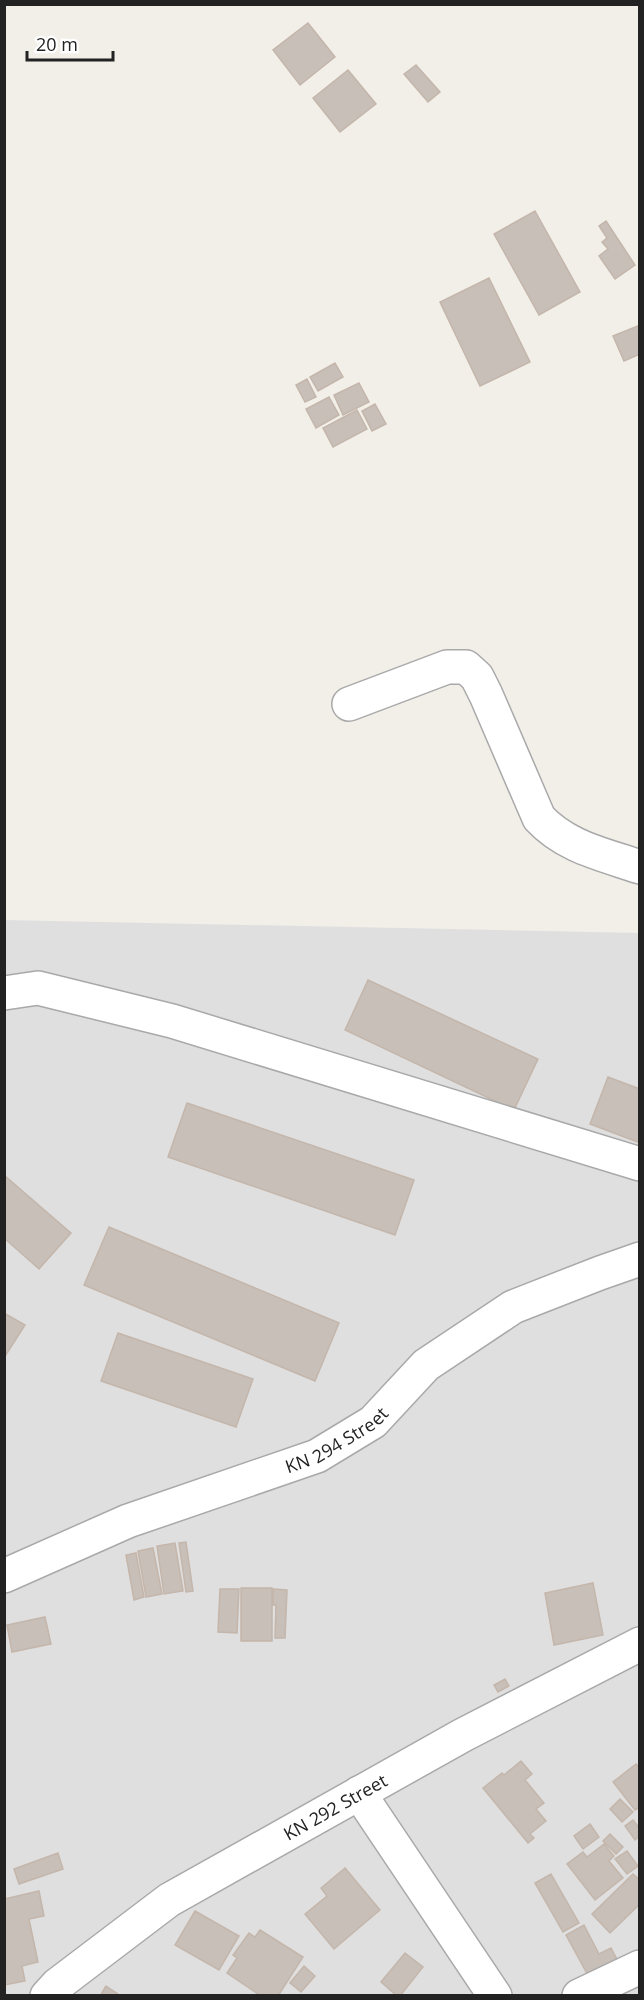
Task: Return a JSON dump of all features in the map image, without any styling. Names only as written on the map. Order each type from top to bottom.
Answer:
[{"type":"street","points":[[349,704],[447,668],[466,667],[477,677],[486,695],[539,818],[551,831],[566,841],[639,867]]},
{"type":"street","points":[[4,993],[38,988],[172,1021],[639,1164]]},
{"type":"street","name":"KN 294 Street","points":[[4,1576],[128,1521],[317,1456],[374,1422],[426,1365],[513,1307],[639,1260]]},
{"type":"street","name":"KN 292 Street","points":[[47,1995],[169,1900],[463,1735],[639,1644]]},
{"type":"street","points":[[359,1793],[495,1995]]},
{"type":"street","points":[[579,1995],[637,1973]]},
{"type":"shaded area","points":[[4,920],[639,933],[639,1995],[5,1995]]},
{"type":"building","points":[[308,23],[335,57],[300,85],[273,50]]},
{"type":"building","points":[[416,65],[440,92],[428,102],[404,74]]},
{"type":"building","points":[[348,70],[376,104],[340,132],[313,98]]},
{"type":"building","points":[[535,211],[580,292],[539,315],[494,234]]},
{"type":"building","points":[[606,221],[635,265],[615,279],[599,256],[608,249],[602,242],[607,238],[599,226]]},
{"type":"building","points":[[489,278],[530,362],[480,386],[440,302]]},
{"type":"building","points":[[640,325],[640,354],[624,361],[613,336]]},
{"type":"building","points":[[335,363],[343,377],[318,391],[310,377]]},
{"type":"building","points":[[307,379],[316,397],[305,402],[296,385]]},
{"type":"building","points":[[359,383],[369,402],[343,415],[334,395]]},
{"type":"building","points":[[329,397],[339,415],[316,428],[306,409]]},
{"type":"building","points":[[375,404],[386,424],[372,431],[362,411]]},
{"type":"building","points":[[357,410],[367,429],[333,447],[323,428]]},
{"type":"building","points":[[368,980],[538,1059],[514,1110],[345,1030]]},
{"type":"building","points":[[608,1077],[640,1089],[640,1143],[590,1124]]},
{"type":"building","points":[[187,1103],[414,1180],[395,1235],[168,1157]]},
{"type":"building","points":[[4,1175],[71,1233],[39,1269],[4,1238]]},
{"type":"building","points":[[109,1227],[339,1323],[315,1381],[84,1285]]},
{"type":"building","points":[[4,1313],[25,1325],[4,1358]]},
{"type":"building","points":[[118,1333],[253,1379],[236,1427],[101,1381]]},
{"type":"building","points":[[186,1542],[193,1591],[186,1592],[179,1543]]},
{"type":"building","points":[[175,1543],[183,1591],[164,1594],[157,1546]]},
{"type":"building","points":[[153,1548],[162,1594],[146,1597],[138,1551]]},
{"type":"building","points":[[136,1553],[144,1597],[134,1600],[126,1555]]},
{"type":"building","points":[[593,1583],[603,1635],[554,1645],[545,1593]]},
{"type":"building","points":[[241,1588],[272,1588],[272,1641],[241,1641]]},
{"type":"building","points":[[220,1589],[239,1589],[237,1633],[218,1632]]},
{"type":"building","points":[[273,1589],[287,1590],[285,1638],[275,1638],[276,1605],[273,1605]]},
{"type":"building","points":[[45,1617],[51,1644],[12,1652],[7,1625]]},
{"type":"building","points":[[505,1679],[509,1686],[498,1692],[494,1685]]},
{"type":"building","points":[[521,1761],[532,1774],[525,1780],[544,1803],[536,1809],[546,1821],[530,1834],[534,1838],[528,1843],[483,1788]]},
{"type":"building","points":[[636,1764],[640,1768],[640,1807],[635,1810],[613,1782]]},
{"type":"building","points":[[620,1799],[633,1812],[622,1822],[610,1809]]},
{"type":"building","points":[[633,1820],[640,1829],[640,1836],[635,1840],[625,1826]]},
{"type":"building","points":[[590,1824],[599,1837],[583,1849],[574,1836]]},
{"type":"building","points":[[610,1834],[623,1847],[616,1854],[603,1841]]},
{"type":"building","points":[[604,1844],[614,1856],[609,1861],[623,1878],[595,1900],[567,1864],[583,1852],[587,1857]]},
{"type":"building","points":[[627,1851],[638,1866],[627,1874],[615,1859]]},
{"type":"building","points":[[58,1853],[63,1869],[19,1884],[14,1869]]},
{"type":"building","points":[[345,1868],[380,1910],[334,1949],[305,1914],[327,1896],[321,1888]]},
{"type":"building","points":[[551,1874],[579,1923],[563,1932],[535,1883]]},
{"type":"building","points":[[633,1874],[640,1880],[640,1904],[610,1933],[592,1914]]},
{"type":"building","points":[[39,1891],[44,1916],[29,1919],[38,1962],[22,1966],[25,1981],[4,1985],[4,1899]]},
{"type":"building","points":[[195,1911],[239,1936],[219,1970],[175,1945]]},
{"type":"building","points":[[584,1925],[599,1954],[611,1948],[619,1963],[590,1979],[566,1935]]},
{"type":"building","points":[[260,1930],[303,1957],[278,1996],[261,1996],[227,1973],[237,1958],[233,1955],[249,1933],[255,1937]]},
{"type":"building","points":[[405,1953],[423,1967],[400,1996],[397,1996],[381,1982]]},
{"type":"building","points":[[304,1966],[315,1976],[301,1992],[290,1983]]},
{"type":"building","points":[[106,1986],[121,1996],[100,1996]]}]
